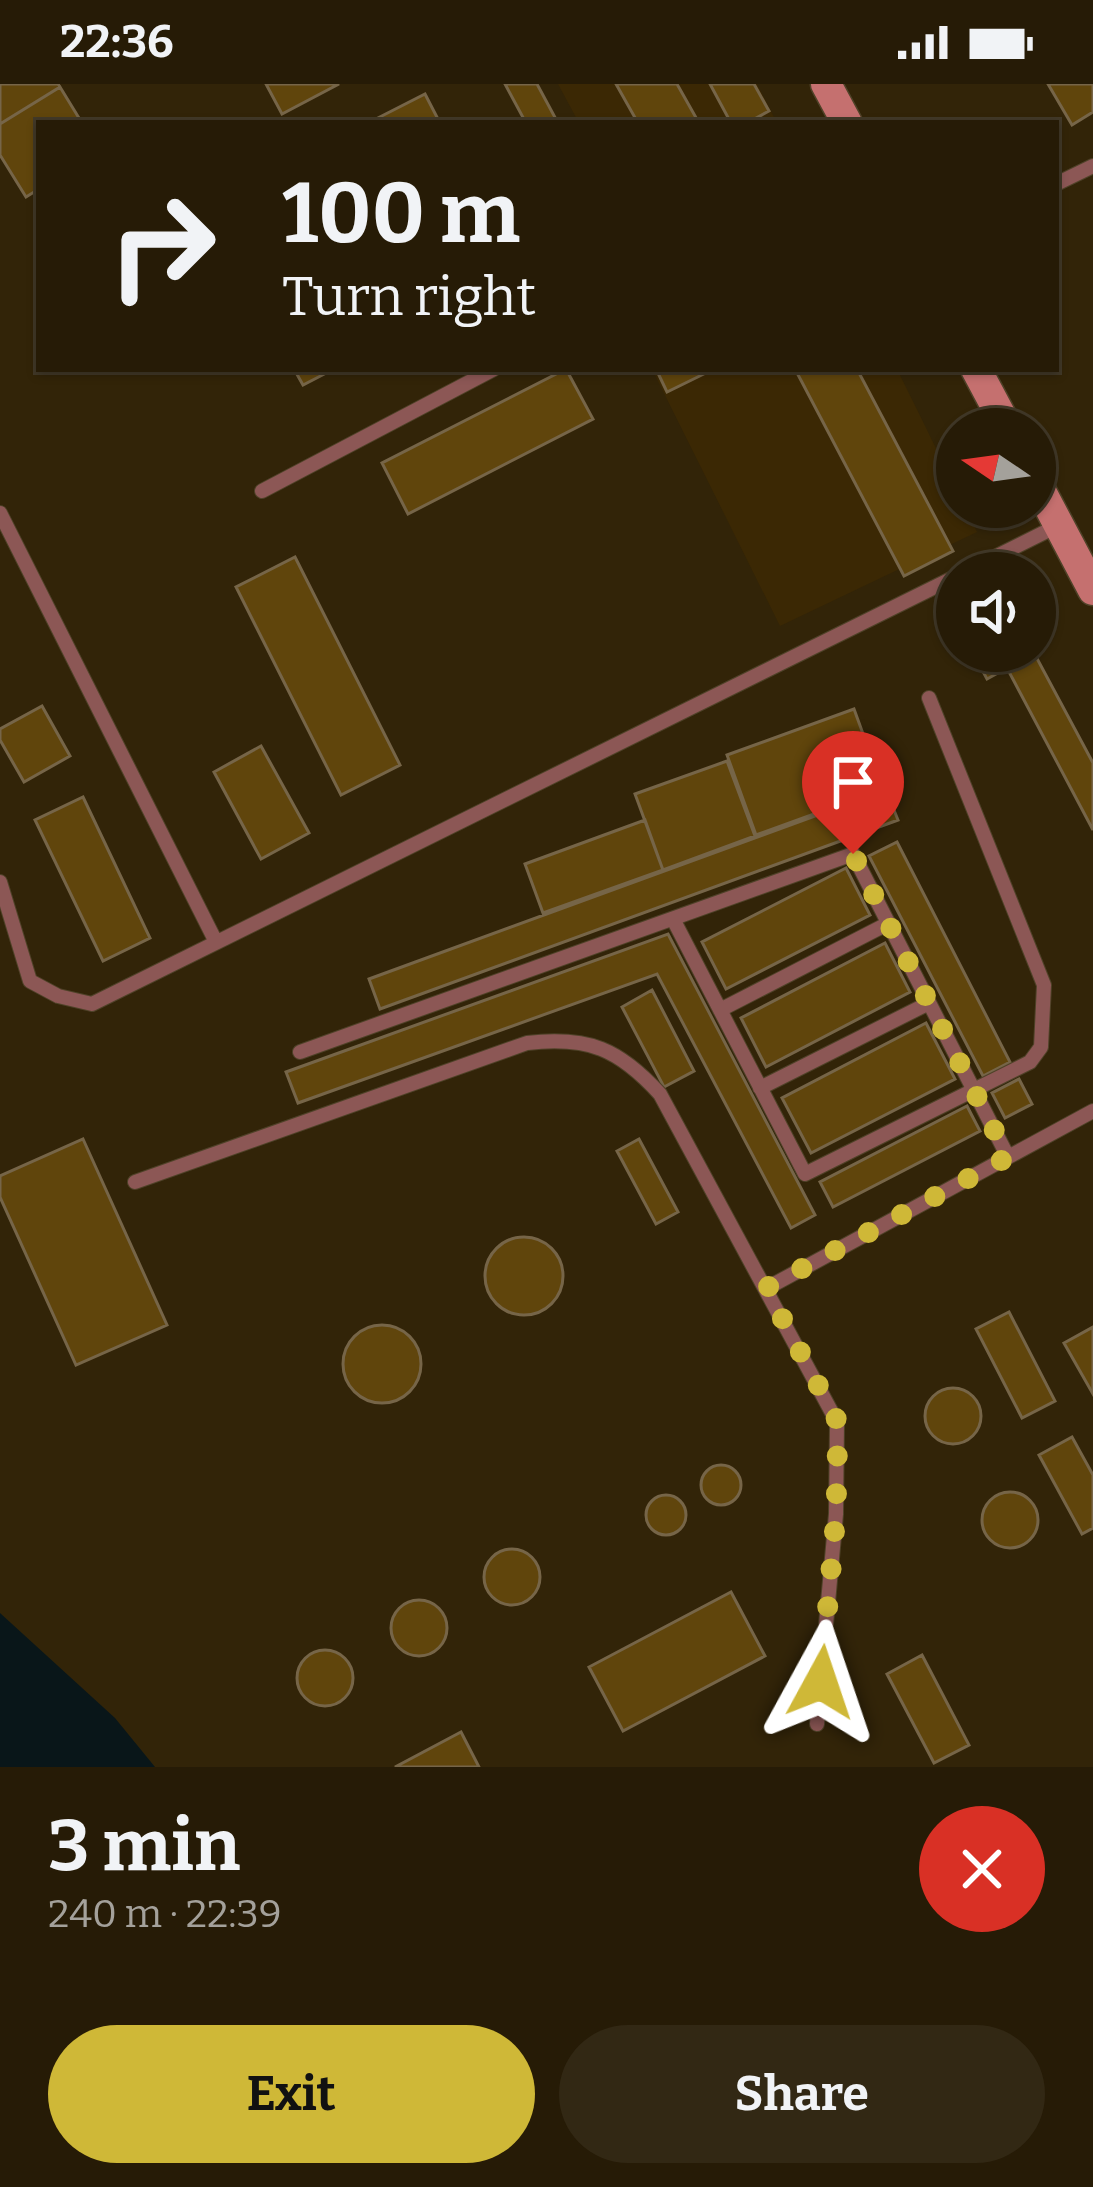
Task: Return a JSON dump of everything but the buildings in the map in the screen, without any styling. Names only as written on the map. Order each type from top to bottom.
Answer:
[{"type":"main road","points":[[826,84],[845,120]]},
{"type":"main road","points":[[978,372],[997,408]]},
{"type":"main road","points":[[1056,520],[1093,590]]},
{"type":"lane","points":[[1059,183],[1093,166]]},
{"type":"lane","points":[[262,491],[488,372]]},
{"type":"lane","points":[[0,513],[216,942]]},
{"type":"lane","points":[[1005,552],[1059,526]]},
{"type":"lane","points":[[0,882],[30,981],[58,996],[92,1004],[936,586]]},
{"type":"lane","points":[[673,919],[805,1174],[1030,1062],[1041,1047],[1044,986],[929,698]]},
{"type":"lane","points":[[300,1052],[853,854],[1008,1157]]},
{"type":"lane","points":[[720,1010],[889,923]]},
{"type":"lane","points":[[760,1088],[929,1003]]},
{"type":"lane","points":[[135,1182],[527,1043],[559,1039],[596,1046],[629,1060],[660,1094],[838,1422],[836,1514],[817,1724]]},
{"type":"lane","points":[[766,1288],[1093,1111]]},
{"type":"shaded area","points":[[558,84],[757,84],[775,120],[577,120]]},
{"type":"shaded area","points":[[653,372],[898,372],[936,448],[936,528],[975,528],[977,532],[780,626]]},
{"type":"shaded area","points":[[0,1613],[115,1718],[155,1767],[0,1767]]},
{"type":"route","points":[[821,1682],[836,1514],[838,1422],[766,1288],[1008,1157],[853,854]]}]
